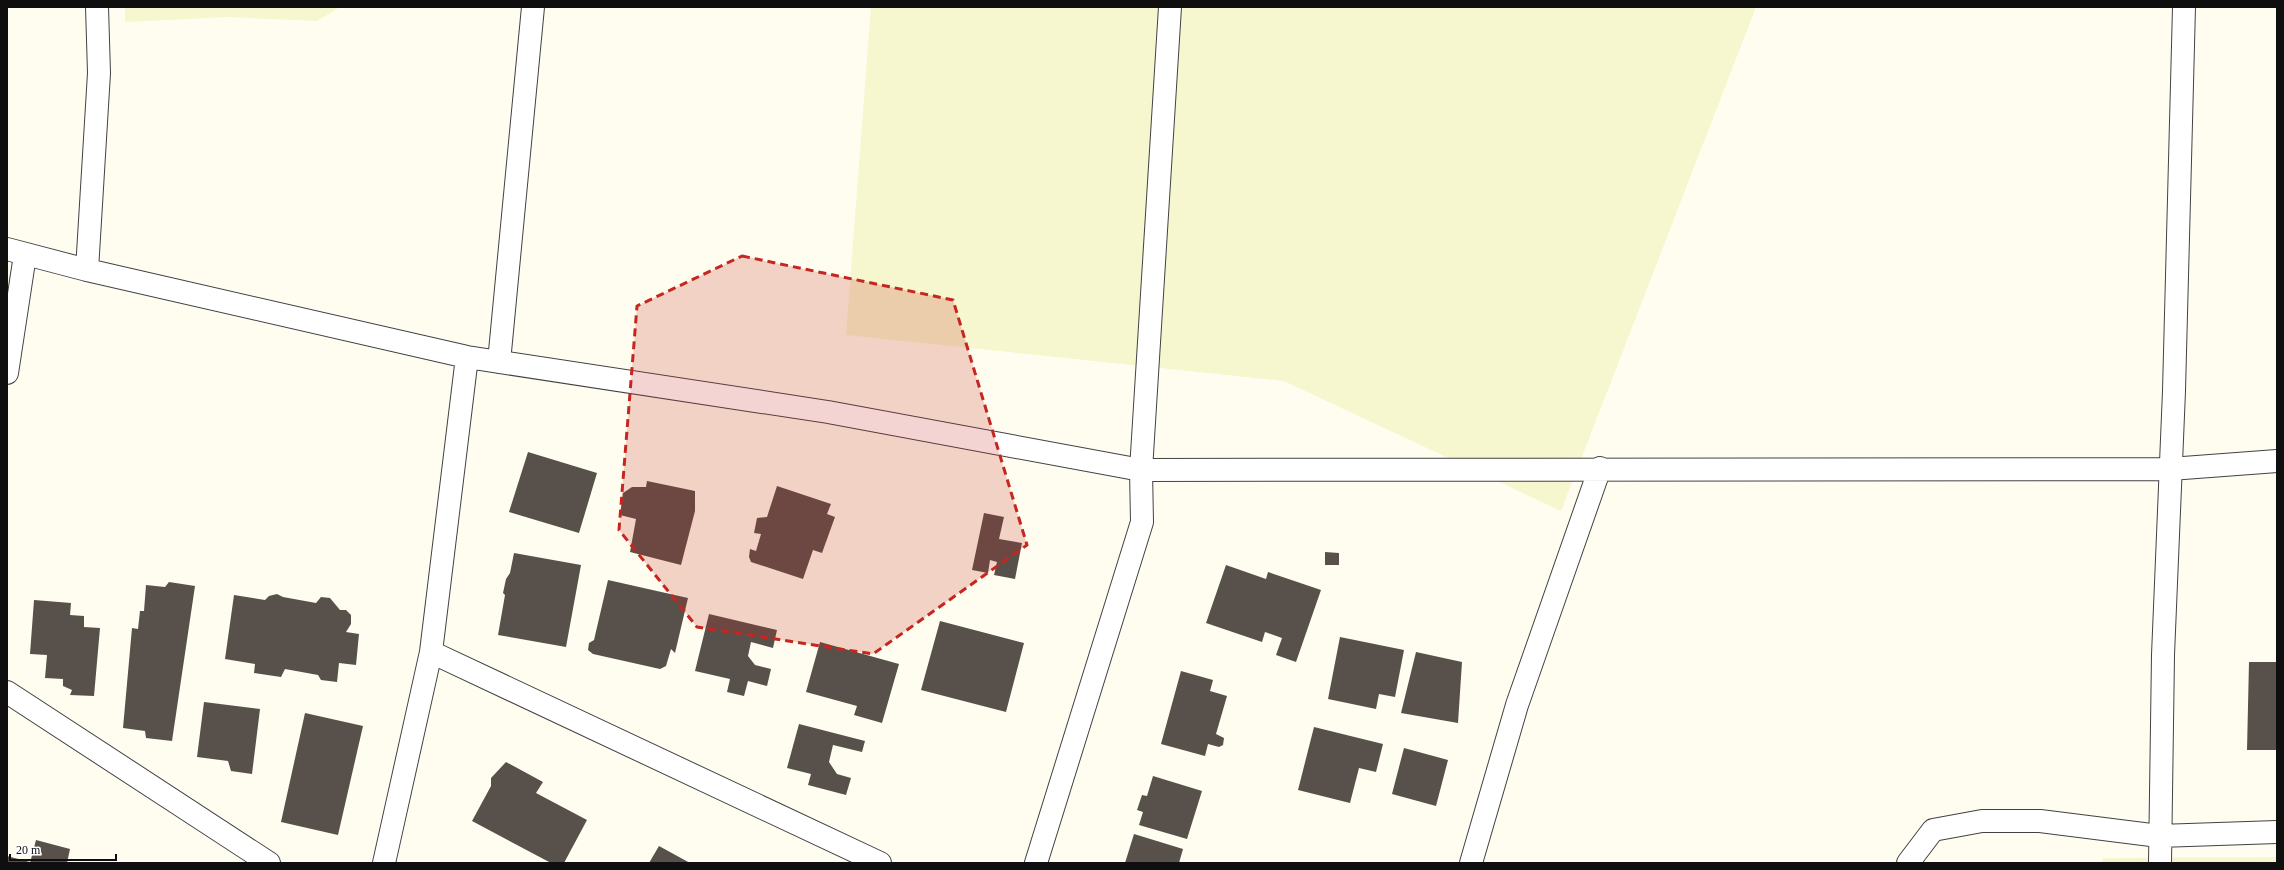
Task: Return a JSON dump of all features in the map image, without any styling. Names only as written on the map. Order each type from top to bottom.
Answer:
[{"type":"street","points":[[87,270],[99,73],[97,7]]},
{"type":"street","points":[[499,362],[533,7]]},
{"type":"street","points":[[1036,863],[1142,522],[1141,470],[1170,7]]},
{"type":"street","points":[[2160,863],[2159,836],[2163,655],[2174,391],[2184,7]]},
{"type":"street","points":[[7,373],[16,252],[87,270],[467,357],[828,412],[1141,470],[1600,468],[2170,469],[2277,461]]},
{"type":"street","points":[[384,863],[431,652],[467,357]]},
{"type":"street","points":[[1471,863],[1517,705],[1600,468]]},
{"type":"street","points":[[431,652],[880,863]]},
{"type":"street","points":[[7,692],[269,863]]},
{"type":"street","points":[[1908,863],[1933,830],[1982,821],[2040,821],[2159,836],[2277,832]]},
{"type":"highlighted area","points":[[742,256],[953,300],[1027,545],[873,654],[697,627],[619,530],[637,306]]},
{"type":"green space","points":[[125,7],[340,7],[317,21],[227,17],[125,22]]},
{"type":"green space","points":[[871,7],[1756,7],[1561,511],[1284,381],[846,335]]},
{"type":"green space","points":[[2277,857],[2277,863],[2102,863],[2103,858]]},
{"type":"building","points":[[528,452],[597,473],[579,533],[509,512]]},
{"type":"building","points":[[647,481],[695,491],[695,511],[681,565],[630,552],[636,519],[620,515],[623,493],[632,487],[646,487]]},
{"type":"building","points":[[777,486],[831,504],[827,514],[835,517],[822,553],[813,550],[803,579],[751,562],[749,557],[750,549],[756,551],[761,534],[754,533],[757,518],[767,517]]},
{"type":"building","points":[[984,513],[1004,517],[999,539],[1022,543],[1015,579],[994,575],[997,562],[990,560],[988,573],[972,570]]},
{"type":"building","points":[[1325,552],[1339,553],[1339,565],[1325,565]]},
{"type":"building","points":[[514,553],[581,565],[566,647],[498,635],[505,595],[503,593],[506,579],[510,573]]},
{"type":"building","points":[[1226,565],[1266,579],[1268,572],[1321,590],[1296,662],[1276,655],[1282,638],[1265,632],[1262,642],[1206,623]]},
{"type":"building","points":[[608,580],[688,598],[675,653],[671,649],[666,666],[660,669],[593,654],[588,650],[589,643],[594,640]]},
{"type":"building","points":[[169,582],[195,586],[172,741],[146,738],[145,731],[123,728],[132,628],[138,629],[140,611],[144,611],[146,585],[165,587]]},
{"type":"building","points":[[277,594],[283,597],[316,603],[321,597],[330,598],[340,610],[346,610],[351,615],[351,624],[346,632],[359,634],[356,665],[339,663],[337,682],[321,680],[318,675],[285,669],[281,677],[254,673],[255,664],[225,659],[234,595],[265,600],[269,596]]},
{"type":"building","points":[[34,600],[71,603],[70,615],[84,616],[84,627],[100,628],[94,696],[70,695],[72,690],[63,686],[63,679],[45,678],[47,655],[30,654]]},
{"type":"building","points":[[709,614],[777,630],[773,648],[751,642],[748,656],[755,665],[771,669],[767,686],[748,681],[744,696],[727,692],[730,679],[695,671]]},
{"type":"building","points":[[940,621],[1024,643],[1006,712],[921,690]]},
{"type":"building","points":[[1340,637],[1404,650],[1395,697],[1379,694],[1376,709],[1328,699]]},
{"type":"building","points":[[820,642],[899,664],[882,723],[854,715],[857,706],[806,692]]},
{"type":"building","points":[[1416,652],[1462,662],[1458,723],[1401,713]]},
{"type":"building","points":[[2249,662],[2277,662],[2277,750],[2247,750]]},
{"type":"building","points":[[1181,671],[1213,680],[1210,691],[1227,696],[1216,734],[1224,738],[1223,745],[1219,747],[1208,744],[1205,756],[1161,744]]},
{"type":"building","points":[[204,702],[260,709],[252,774],[231,771],[228,761],[197,757]]},
{"type":"building","points":[[305,713],[363,726],[338,835],[281,822]]},
{"type":"building","points":[[799,724],[865,741],[862,752],[833,745],[829,762],[837,774],[851,778],[846,795],[808,785],[811,774],[787,768]]},
{"type":"building","points":[[1314,727],[1383,744],[1376,772],[1359,768],[1350,803],[1298,790]]},
{"type":"building","points":[[1404,748],[1448,760],[1436,806],[1392,794]]},
{"type":"building","points":[[506,762],[543,782],[536,793],[587,820],[564,863],[551,863],[472,821],[491,786],[491,778]]},
{"type":"building","points":[[1153,776],[1202,791],[1187,839],[1139,825],[1143,812],[1137,810],[1142,795],[1147,796]]},
{"type":"building","points":[[1134,834],[1183,849],[1179,863],[1125,863]]},
{"type":"building","points":[[36,840],[70,849],[67,863],[30,863]]},
{"type":"building","points":[[659,846],[690,863],[649,863]]},
{"type":"building","points":[[7,856],[30,862],[30,863],[7,863]]}]
